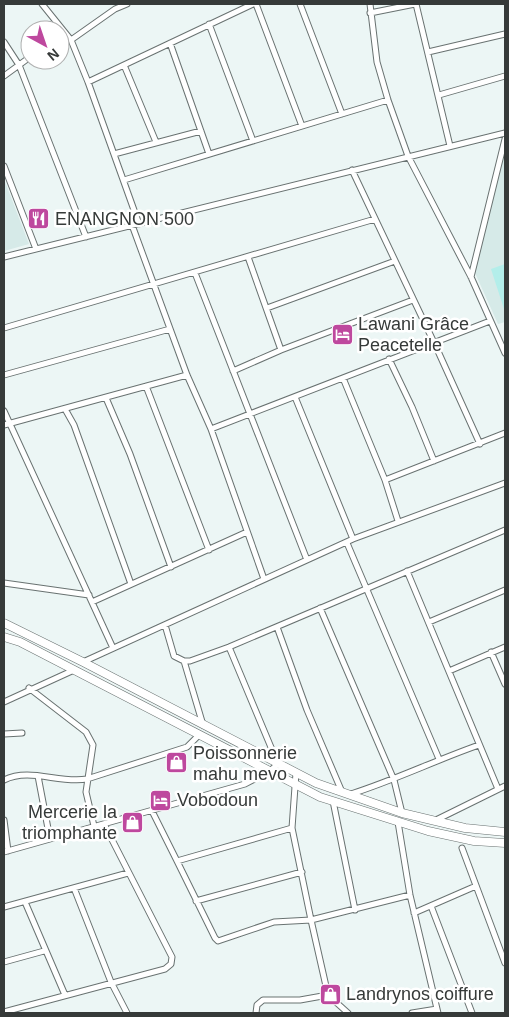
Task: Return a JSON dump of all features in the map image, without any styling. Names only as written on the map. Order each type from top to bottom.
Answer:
[{"type":"main road","points":[[4,623],[278,764],[346,794],[402,813],[434,821],[465,828],[505,832]]},
{"type":"main road","points":[[4,637],[20,642],[295,784],[333,801],[428,832],[474,841],[505,843]]},
{"type":"street","points":[[42,4],[53,20]]},
{"type":"street","points":[[127,4],[115,9],[71,40],[124,180],[138,224]]},
{"type":"street","points":[[88,82],[255,4],[302,126]]},
{"type":"street","points":[[300,4],[342,114]]},
{"type":"street","points":[[370,4],[377,62],[408,156],[471,277],[505,353]]},
{"type":"street","points":[[370,13],[415,4],[450,146]]},
{"type":"street","points":[[209,24],[252,141]]},
{"type":"street","points":[[428,52],[505,34]]},
{"type":"street","points":[[4,42],[19,65],[86,237]]},
{"type":"street","points":[[170,43],[209,154]]},
{"type":"street","points":[[4,76],[19,65]]},
{"type":"street","points":[[124,65],[156,142]]},
{"type":"street","points":[[438,95],[505,76]]},
{"type":"street","points":[[124,180],[388,100]]},
{"type":"street","points":[[114,154],[201,131]]},
{"type":"street","points":[[4,257],[505,133]]},
{"type":"street","points":[[471,277],[505,139]]},
{"type":"street","points":[[4,166],[36,249]]},
{"type":"street","points":[[352,170],[480,444]]},
{"type":"street","points":[[4,328],[375,219]]},
{"type":"street","points":[[132,225],[187,376],[211,429],[264,580]]},
{"type":"street","points":[[248,257],[280,350]]},
{"type":"street","points":[[267,308],[395,262]]},
{"type":"street","points":[[195,273],[307,560]]},
{"type":"street","points":[[233,371],[280,350],[413,300]]},
{"type":"street","points":[[211,429],[490,320]]},
{"type":"street","points":[[4,375],[170,329]]},
{"type":"street","points":[[389,359],[412,407],[434,461]]},
{"type":"street","points":[[6,424],[187,376]]},
{"type":"street","points":[[343,378],[385,480],[398,521]]},
{"type":"street","points":[[146,386],[209,550]]},
{"type":"street","points":[[295,397],[353,539]]},
{"type":"street","points":[[106,398],[130,454],[171,567]]},
{"type":"street","points":[[65,409],[74,425],[131,584]]},
{"type":"street","points":[[4,411],[6,424],[113,648]]},
{"type":"street","points":[[385,480],[505,434]]},
{"type":"street","points":[[83,662],[353,539],[505,483]]},
{"type":"street","points":[[184,662],[229,647],[505,530]]},
{"type":"street","points":[[92,602],[247,532]]},
{"type":"street","points":[[347,543],[439,759]]},
{"type":"street","points":[[407,571],[498,788]]},
{"type":"street","points":[[4,583],[89,595]]},
{"type":"street","points":[[429,622],[505,590]]},
{"type":"street","points":[[320,608],[394,780],[402,813]]},
{"type":"street","points":[[165,625],[174,656],[184,662],[204,726]]},
{"type":"street","points":[[277,626],[307,710],[346,794],[394,780],[439,759],[479,745]]},
{"type":"street","points":[[449,671],[505,646]]},
{"type":"street","points":[[4,820],[6,851],[245,784],[270,771],[278,764],[229,647]]},
{"type":"street","points":[[491,652],[505,684]]},
{"type":"street","points":[[4,702],[30,688],[74,670]]},
{"type":"street","points":[[30,688],[86,732],[91,740],[93,746],[86,792],[94,826]]},
{"type":"street","points":[[4,734],[22,733]]},
{"type":"street","points":[[4,780],[20,775],[72,780],[87,779],[187,747],[200,735]]},
{"type":"street","points":[[296,773],[292,828],[311,920],[328,995],[348,1013]]},
{"type":"street","points":[[38,776],[50,839]]},
{"type":"street","points":[[434,821],[505,786]]},
{"type":"street","points":[[333,801],[355,910]]},
{"type":"street","points":[[152,811],[214,938],[218,940],[274,922],[311,920],[410,895]]},
{"type":"street","points":[[398,822],[410,895],[438,1011],[412,1013]]},
{"type":"street","points":[[4,1012],[165,969],[172,960],[104,824]]},
{"type":"street","points":[[177,862],[292,828]]},
{"type":"street","points":[[462,848],[505,963]]},
{"type":"street","points":[[4,907],[128,872]]},
{"type":"street","points":[[196,901],[302,872]]},
{"type":"street","points":[[414,913],[476,886]]},
{"type":"street","points":[[74,888],[111,982],[127,1013]]},
{"type":"street","points":[[25,902],[44,951],[65,995]]},
{"type":"street","points":[[430,906],[472,1013]]},
{"type":"street","points":[[4,962],[44,951]]},
{"type":"street","points":[[256,1013],[257,1005],[263,1000],[300,1000],[328,995]]},
{"type":"shaded area","points":[[505,150],[505,322],[498,324],[475,273]]},
{"type":"shaded area","points":[[4,179],[29,244],[4,251]]},
{"type":"shaded area","points":[[505,264],[505,308],[504,309],[491,269]]},
{"type":"place","name":"ENANGNON 500","points":[[39,219]]},
{"type":"place","name":"Lawani Grâce Peacetelle","points":[[342,334]]},
{"type":"place","name":"Poissonnerie mahu mevo","points":[[177,763]]},
{"type":"place","name":"Vobodoun","points":[[161,800]]},
{"type":"place","name":"Mercerie la triomphante","points":[[133,822]]},
{"type":"place","name":"Landrynos coiffure","points":[[330,994]]}]
